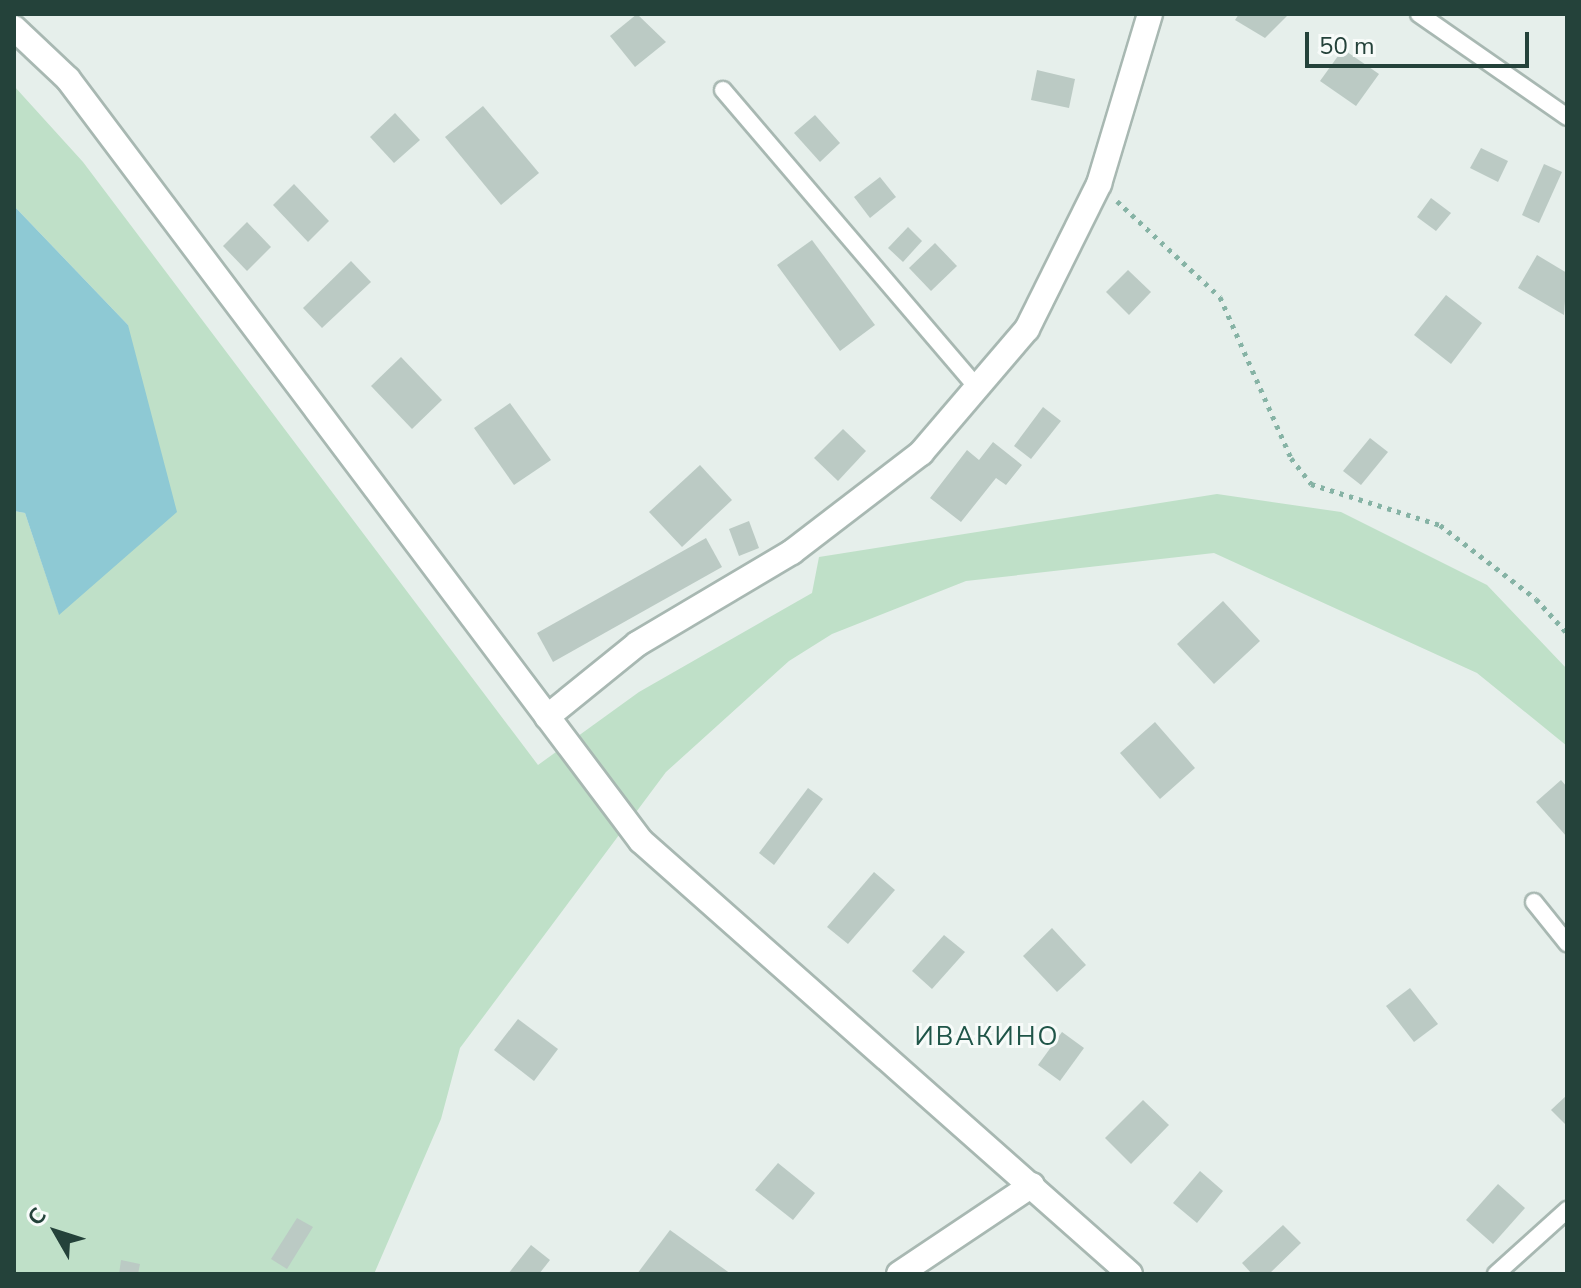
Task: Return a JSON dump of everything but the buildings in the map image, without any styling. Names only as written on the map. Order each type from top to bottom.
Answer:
[{"type":"street","points":[[547,717],[637,644],[792,552],[921,453],[975,385],[1027,329],[1099,184],[1150,14]]},
{"type":"street","points":[[14,28],[68,79],[641,841],[1130,1274]]},
{"type":"street","points":[[899,1274],[1032,1185]]},
{"type":"lane","points":[[1419,14],[1567,117]]},
{"type":"lane","points":[[723,90],[975,385]]},
{"type":"lane","points":[[1534,902],[1567,943]]},
{"type":"lane","points":[[1496,1274],[1567,1210]]},
{"type":"path","points":[[1099,184],[1220,297],[1291,458],[1311,484],[1440,525],[1536,599],[1567,633]]},
{"type":"green space","points":[[14,86],[83,162],[538,765],[639,692],[812,593],[819,557],[1217,494],[1341,512],[1487,585],[1567,669],[1567,746],[1477,673],[1214,553],[966,581],[832,634],[789,661],[666,772],[460,1048],[441,1119],[374,1274],[14,1274],[14,511],[25,513],[59,614],[128,325],[14,206]]},
{"type":"water","points":[[14,206],[128,325],[177,512],[59,615],[25,513],[14,511]]},
{"type":"district","name":"ИВАКИНО","points":[[987,1037]]}]
